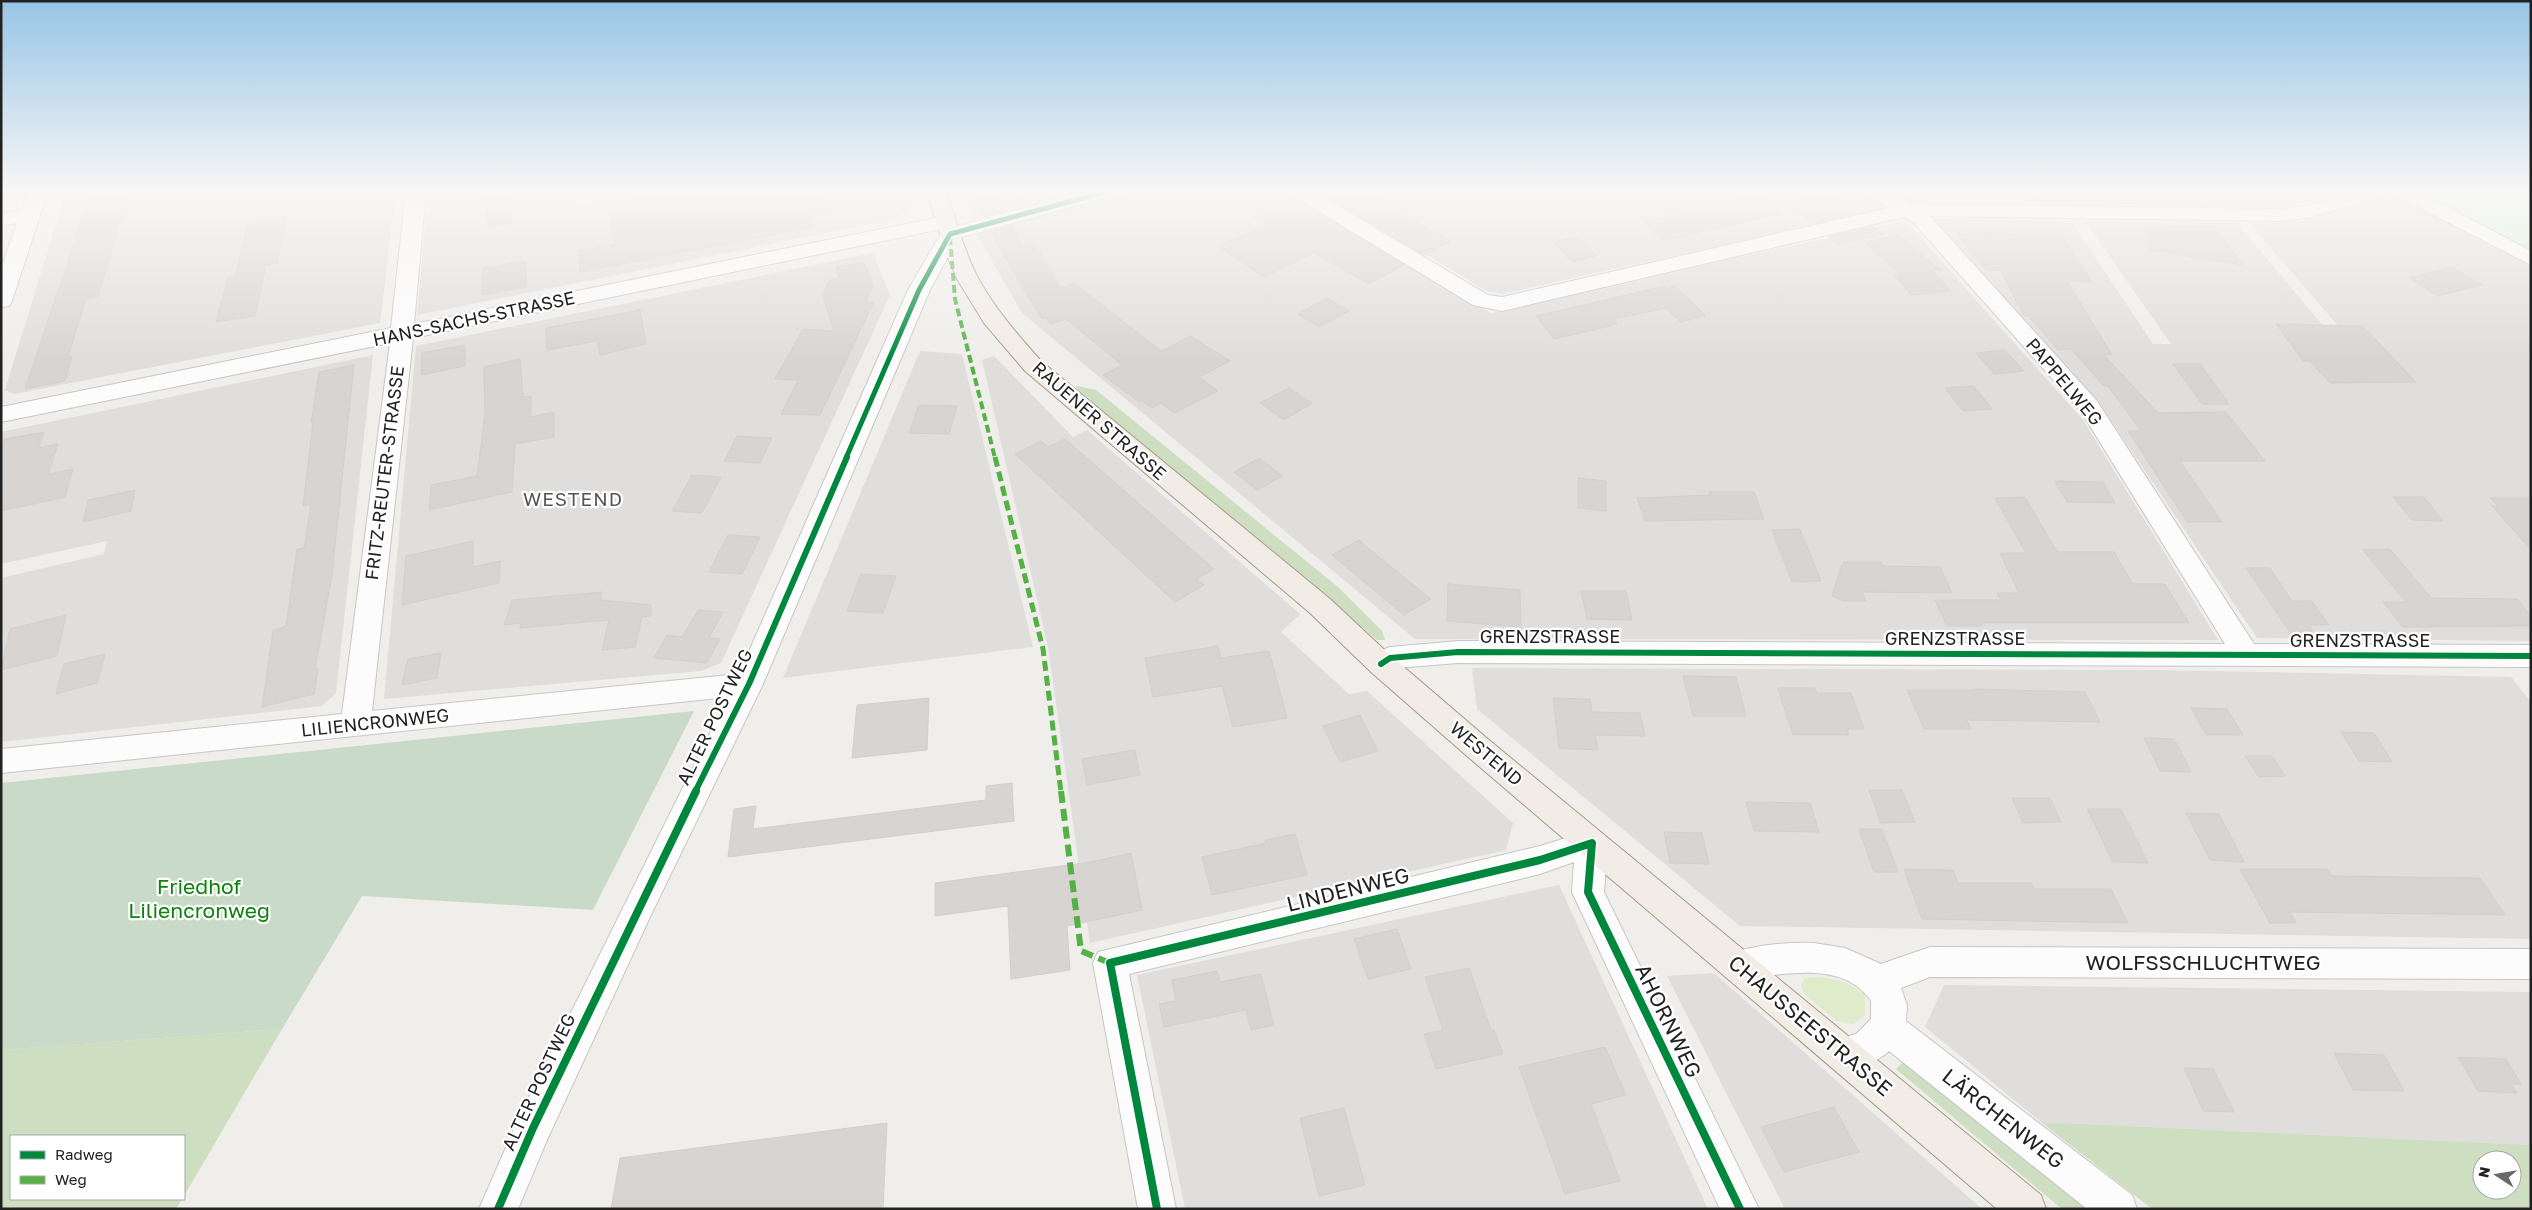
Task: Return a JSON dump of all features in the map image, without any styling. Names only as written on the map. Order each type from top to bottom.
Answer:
[{"type":"main road","name":"RAUENER STRASSE","points":[[955,247],[968,280],[979,298],[1008,339],[1033,366],[1094,419],[1214,516],[1320,606],[1380,664]]},
{"type":"main road","name":"WESTEND","points":[[1380,664],[1592,843]]},
{"type":"main road","name":"CHAUSSEESTRASSE","points":[[1592,843],[2027,1209]]},
{"type":"street","points":[[1,300],[19,247]]},
{"type":"street","name":"FRITZ-REUTER-STRASSE","points":[[356,725],[410,247]]},
{"type":"street","name":"HANS-SACHS-STRASSE","points":[[1,415],[402,333],[847,247]]},
{"type":"street","name":"ALTER POSTWEG","points":[[498,1209],[533,1128],[636,912],[749,684],[939,247]]},
{"type":"street","points":[[1393,247],[1481,300],[1502,304],[1746,247]]},
{"type":"street","name":"PAPPELWEG","points":[[1946,247],[2088,406],[2246,656]]},
{"type":"street","points":[[2509,247],[2531,259]]},
{"type":"street","name":"GRENZSTRASSE","points":[[1380,664],[1390,658],[1458,652],[2246,656],[2528,660]]},
{"type":"street","name":"LILIENCRONWEG","points":[[1,762],[749,684]]},
{"type":"street","name":"LINDENWEG","points":[[1157,1209],[1110,964],[1540,860],[1592,843]]},
{"type":"street","name":"AHORNWEG","points":[[1592,843],[1588,892],[1740,1209]]},
{"type":"street","points":[[1738,966],[1776,959],[1810,958],[1835,961],[1858,968],[1878,981],[1888,997],[1890,1014],[1888,1028],[1868,1048],[1843,1054]]},
{"type":"street","name":"WOLFSSCHLUCHTWEG","points":[[1878,981],[1930,962],[2531,964]]},
{"type":"street","name":"LÄRCHENWEG","points":[[1888,1028],[2118,1209]]},
{"type":"shaded area","points":[[49,247],[389,247],[380,323],[14,394],[5,390]]},
{"type":"shaded area","points":[[423,247],[754,247],[417,315]]},
{"type":"shaded area","points":[[984,247],[1378,247],[1491,313],[1783,247],[1929,247],[2083,420],[2218,640],[1415,639],[1022,313]]},
{"type":"shaded area","points":[[1414,247],[1711,247],[1502,294],[1487,291]]},
{"type":"shaded area","points":[[1958,247],[2089,247],[2153,344],[2171,344],[2104,247],[2258,247],[2356,365],[2372,365],[2270,247],[2494,247],[2531,267],[2531,641],[2257,638],[2096,398]]},
{"type":"shaded area","points":[[873,253],[890,295],[721,663],[701,671],[384,699],[416,346]]},
{"type":"shaded area","points":[[920,351],[962,354],[1033,647],[783,678]]},
{"type":"shaded area","points":[[373,355],[336,693],[322,706],[1,742],[1,578],[104,554],[107,541],[1,564],[1,432]]},
{"type":"shaded area","points":[[994,356],[1073,437],[1087,430],[1300,614],[1281,632],[1349,694],[1367,691],[1513,823],[1506,850],[1090,943],[1048,647],[982,360]]},
{"type":"shaded area","points":[[1472,668],[2156,670],[2511,677],[2531,702],[2531,939],[1740,926],[1477,709]]},
{"type":"shaded area","points":[[1559,885],[1708,1209],[1185,1209],[1137,975]]},
{"type":"shaded area","points":[[1714,973],[1982,1209],[1785,1209],[1667,976]]},
{"type":"shaded area","points":[[1944,985],[2531,992],[2531,1145],[2041,1122],[1925,1027]]},
{"type":"green space","points":[[1077,386],[1096,390],[1338,587],[1382,631],[1385,640],[1377,640],[1076,388]]},
{"type":"green space","name":"Friedhof Liliencronweg","points":[[694,711],[593,910],[362,896],[282,1029],[1,1050],[1,783]]},
{"type":"green space","points":[[1817,977],[1843,982],[1865,995],[1865,1015],[1854,1024],[1837,1021],[1804,994],[1801,985],[1805,978]]},
{"type":"green space","points":[[282,1029],[185,1194],[185,1135],[10,1135],[10,1200],[181,1200],[176,1209],[1,1209],[1,1050]]},
{"type":"green space","points":[[1908,1057],[2097,1209],[2062,1209],[1896,1069]]},
{"type":"green space","points":[[2041,1122],[2531,1145],[2531,1209],[2152,1209]]},
{"type":"building","points":[[72,247],[112,247],[98,296],[86,298],[68,357],[72,356],[65,381],[25,389]]},
{"type":"building","points":[[242,247],[280,247],[277,263],[266,265],[255,316],[216,322],[228,278],[235,277]]},
{"type":"building","points":[[597,247],[708,247],[580,272],[579,251]]},
{"type":"building","points":[[1000,247],[1036,247],[1061,288],[1075,284],[1161,351],[1191,336],[1230,361],[1199,377],[1218,391],[1174,413],[1161,403],[1152,408],[1142,401],[1139,402],[1103,375],[1122,365],[1066,319],[1050,324],[1046,318],[1042,319]]},
{"type":"building","points":[[1220,247],[1375,247],[1404,265],[1369,284],[1314,253],[1264,277]]},
{"type":"building","points":[[1411,247],[1439,247],[1424,255]]},
{"type":"building","points":[[1558,247],[1588,247],[1597,256],[1572,262]]},
{"type":"building","points":[[1871,247],[1913,247],[1941,270],[1932,270],[1951,291],[1911,295],[1895,276],[1900,275]]},
{"type":"building","points":[[1968,247],[2069,247],[2092,282],[2067,281],[2112,355],[2104,355],[2158,413],[2226,412],[2265,461],[2180,461],[2222,522],[2187,522],[2128,431],[2141,431],[2108,386],[2104,386],[2071,349],[2058,350],[2029,316],[2024,316],[2001,271],[1986,270]]},
{"type":"building","points":[[2150,247],[2230,247],[2243,265],[2151,250]]},
{"type":"building","points":[[525,261],[527,287],[482,295],[483,268]]},
{"type":"building","points":[[864,262],[873,286],[866,302],[874,302],[820,415],[781,414],[798,380],[775,379],[803,329],[834,331],[822,294],[830,280],[839,278],[836,267]]},
{"type":"building","points":[[2452,267],[2482,285],[2438,296],[2409,278]]},
{"type":"building","points":[[1665,286],[1667,288],[1675,286],[1706,316],[1680,322],[1666,308],[1613,319],[1618,324],[1554,339],[1536,316]]},
{"type":"building","points":[[1327,298],[1349,311],[1319,327],[1298,314]]},
{"type":"building","points":[[640,310],[646,344],[600,355],[597,341],[547,350],[546,328]]},
{"type":"building","points":[[2276,324],[2363,326],[2416,382],[2330,383],[2310,361],[2303,361]]},
{"type":"building","points":[[465,345],[465,366],[421,375],[422,353]]},
{"type":"building","points":[[2005,350],[2024,371],[1994,374],[1976,353]]},
{"type":"building","points":[[520,359],[523,397],[531,396],[531,417],[554,412],[554,437],[515,444],[512,492],[429,510],[431,485],[477,476],[485,414],[484,367]]},
{"type":"building","points":[[2173,364],[2200,364],[2229,404],[2202,404]]},
{"type":"building","points":[[354,365],[332,575],[315,669],[318,669],[314,694],[262,707],[273,631],[286,626],[297,549],[304,548],[311,504],[303,506],[313,422],[311,423],[319,372]]},
{"type":"building","points":[[1974,386],[1992,409],[1963,411],[1945,388]]},
{"type":"building","points":[[1289,388],[1312,403],[1284,420],[1260,403]]},
{"type":"building","points":[[919,405],[957,406],[949,434],[909,433]]},
{"type":"building","points":[[44,432],[38,448],[58,444],[48,474],[73,469],[65,497],[1,511],[1,449],[5,439]]},
{"type":"building","points":[[737,436],[772,438],[760,463],[724,461]]},
{"type":"building","points":[[1065,439],[1214,569],[1197,579],[1204,585],[1175,602],[1015,454],[1041,441],[1048,447]]},
{"type":"building","points":[[1259,458],[1283,476],[1257,490],[1234,472]]},
{"type":"building","points":[[692,475],[721,477],[702,513],[672,511]]},
{"type":"building","points":[[1578,478],[1606,481],[1606,511],[1578,508]]},
{"type":"building","points":[[2055,481],[2103,482],[2115,503],[2067,502]]},
{"type":"building","points":[[135,490],[131,511],[83,522],[88,500]]},
{"type":"building","points":[[1709,492],[1754,492],[1764,519],[1645,521],[1637,498],[1710,495]]},
{"type":"building","points":[[2025,497],[2057,552],[2114,552],[2133,584],[2165,584],[2189,623],[1980,623],[1982,626],[1947,626],[1935,600],[2001,600],[1997,593],[2019,593],[2000,553],[2026,553],[1995,498]]},
{"type":"building","points":[[2393,497],[2424,497],[2443,521],[2412,520]]},
{"type":"building","points":[[2490,498],[2531,498],[2531,550],[2492,506],[2498,506]]},
{"type":"building","points":[[1800,529],[1821,581],[1792,582],[1772,530]]},
{"type":"building","points":[[728,535],[760,537],[742,574],[709,572]]},
{"type":"building","points":[[1359,540],[1431,599],[1404,615],[1332,555]]},
{"type":"building","points":[[473,541],[473,567],[500,561],[499,583],[402,605],[406,556]]},
{"type":"building","points":[[2390,549],[2431,598],[2517,599],[2531,616],[2531,626],[2403,627],[2383,602],[2406,602],[2363,550]]},
{"type":"building","points":[[1843,562],[1881,562],[1883,566],[1940,567],[1952,593],[1862,592],[1866,601],[1844,601],[1832,596]]},
{"type":"building","points":[[2246,568],[2270,568],[2292,601],[2312,601],[2329,625],[2309,625],[2313,630],[2296,641]]},
{"type":"building","points":[[861,574],[896,576],[883,613],[847,611]]},
{"type":"building","points":[[1448,584],[1520,590],[1521,627],[1447,621]]},
{"type":"building","points":[[1581,591],[1626,591],[1632,620],[1587,619]]},
{"type":"building","points":[[602,592],[601,600],[651,605],[651,616],[642,617],[635,647],[602,650],[609,620],[520,628],[521,623],[504,625],[512,600]]},
{"type":"building","points":[[698,610],[723,612],[709,638],[720,639],[707,663],[654,658],[667,635],[682,637]]},
{"type":"building","points":[[66,615],[57,656],[1,670],[10,629]]},
{"type":"building","points":[[1218,646],[1221,658],[1269,651],[1287,718],[1233,727],[1222,686],[1153,697],[1145,658]]},
{"type":"building","points":[[441,653],[437,678],[402,685],[408,659]]},
{"type":"building","points":[[105,654],[97,683],[56,694],[64,664]]},
{"type":"building","points":[[1683,676],[1736,677],[1746,716],[1693,716]]},
{"type":"building","points":[[1778,688],[1815,688],[1817,693],[1851,693],[1864,729],[1847,729],[1849,735],[1793,735]]},
{"type":"building","points":[[1973,689],[2085,692],[2100,722],[1967,720],[1971,729],[1924,729],[1907,690]]},
{"type":"building","points":[[929,698],[927,750],[852,758],[857,705]]},
{"type":"building","points":[[1553,698],[1590,699],[1592,712],[1640,713],[1645,736],[1595,735],[1598,750],[1559,748]]},
{"type":"building","points":[[2191,708],[2227,709],[2243,735],[2206,735]]},
{"type":"building","points":[[1360,715],[1378,751],[1340,762],[1323,726]]},
{"type":"building","points":[[2341,732],[2374,733],[2392,762],[2359,761]]},
{"type":"building","points":[[2144,738],[2174,739],[2191,772],[2160,771]]},
{"type":"building","points":[[1135,750],[1140,775],[1087,785],[1082,759]]},
{"type":"building","points":[[2245,756],[2272,756],[2285,776],[2259,777]]},
{"type":"building","points":[[1012,783],[1014,821],[728,857],[734,809],[756,806],[753,829],[986,800],[986,786]]},
{"type":"building","points":[[1869,790],[1902,790],[1915,822],[1881,823]]},
{"type":"building","points":[[2012,798],[2050,798],[2061,822],[2023,823]]},
{"type":"building","points":[[1746,802],[1810,803],[1819,832],[1754,831]]},
{"type":"building","points":[[2087,809],[2121,809],[2148,863],[2113,862]]},
{"type":"building","points":[[2186,813],[2219,814],[2244,862],[2210,860]]},
{"type":"building","points":[[1859,829],[1882,829],[1898,872],[1874,872]]},
{"type":"building","points":[[1664,832],[1702,833],[1709,864],[1670,863]]},
{"type":"building","points":[[1295,834],[1307,875],[1212,895],[1202,857],[1266,843],[1265,840]]},
{"type":"building","points":[[1131,853],[1142,910],[1067,926],[1070,970],[1011,979],[1008,906],[935,916],[935,883],[1091,862]]},
{"type":"building","points":[[1904,869],[1953,870],[1958,883],[2031,883],[2034,889],[2111,889],[2128,923],[1922,919]]},
{"type":"building","points":[[2240,869],[2327,869],[2331,876],[2480,878],[2505,915],[2290,912],[2296,923],[2270,923]]},
{"type":"building","points":[[1397,929],[1411,969],[1368,979],[1354,939]]},
{"type":"building","points":[[1469,968],[1491,1030],[1494,1030],[1503,1054],[1436,1069],[1424,1034],[1443,1030],[1425,977]]},
{"type":"building","points":[[1217,971],[1220,982],[1261,974],[1274,1025],[1251,1030],[1246,1010],[1164,1027],[1159,1004],[1176,1001],[1172,980]]},
{"type":"building","points":[[1605,1047],[1626,1095],[1591,1104],[1620,1181],[1565,1194],[1519,1067]]},
{"type":"building","points":[[2334,1053],[2384,1055],[2404,1091],[2353,1090]]},
{"type":"building","points":[[2458,1057],[2506,1059],[2521,1084],[2511,1084],[2517,1093],[2478,1091]]},
{"type":"building","points":[[2184,1068],[2213,1069],[2234,1112],[2203,1111]]},
{"type":"building","points":[[1834,1107],[1859,1152],[1784,1172],[1761,1127]]},
{"type":"building","points":[[1344,1108],[1365,1185],[1319,1196],[1300,1118]]},
{"type":"building","points":[[887,1123],[883,1209],[611,1209],[620,1158]]},
{"type":"marked path","points":[[951,247],[955,299],[1043,649],[1081,951],[1110,963]]},
{"type":"cycle path","points":[[498,1209],[533,1128],[636,912],[749,684],[919,290],[943,247]]},
{"type":"cycle path","points":[[1381,664],[1390,658],[1458,652],[2531,656]]},
{"type":"cycle path","points":[[1157,1209],[1110,963],[1540,860],[1592,843],[1588,892],[1740,1209]]},
{"type":"district","name":"WESTEND","points":[[573,499]]}]
